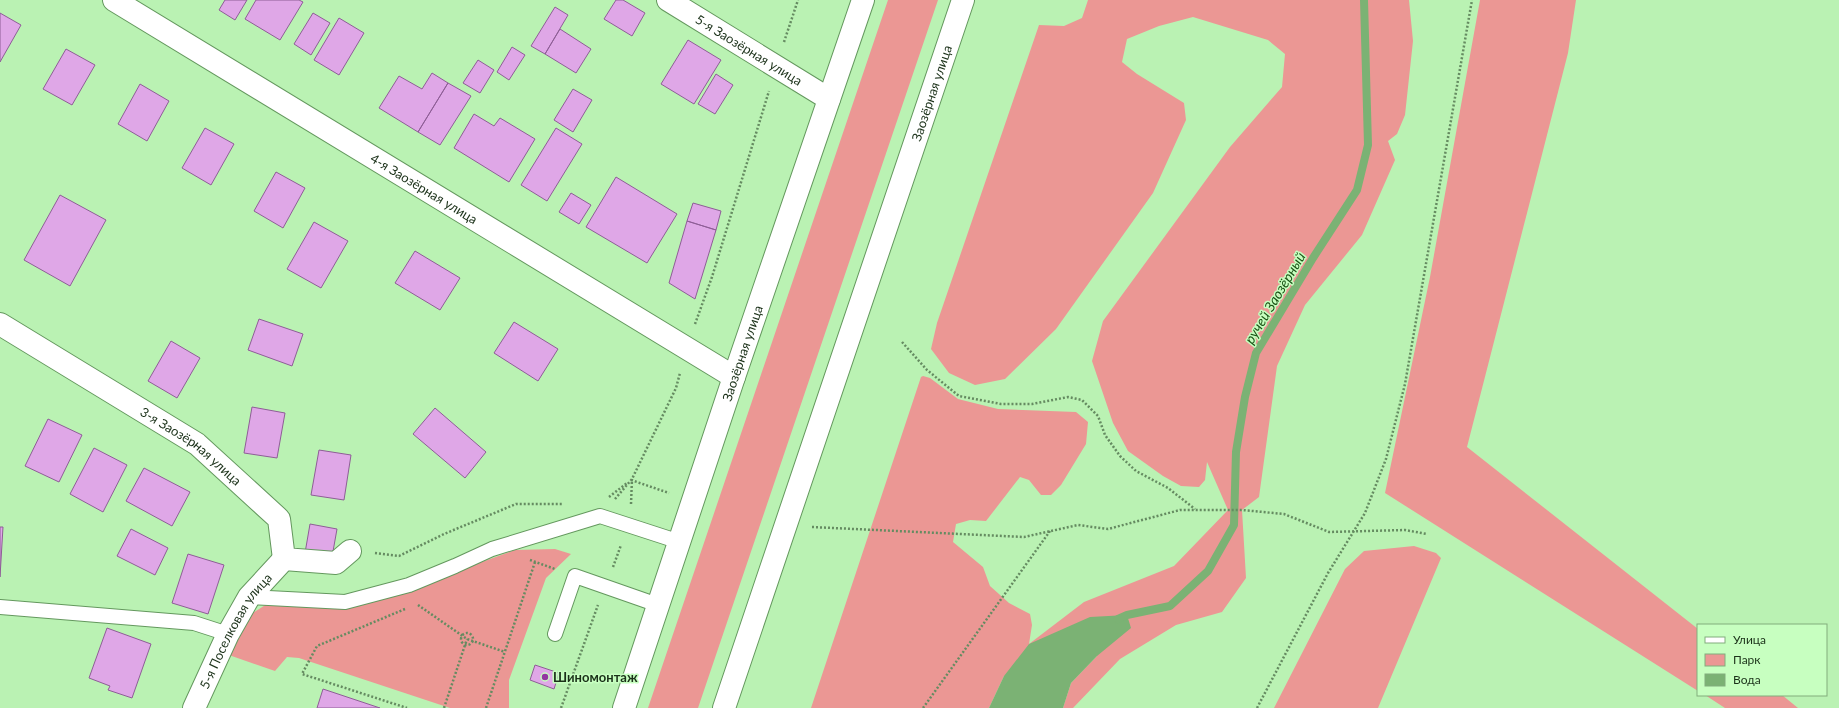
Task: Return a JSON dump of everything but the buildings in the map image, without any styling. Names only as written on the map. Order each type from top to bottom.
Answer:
[{"type":"street","name":"4-я Заозёрная улица","points":[[114,0],[734,377]]},
{"type":"street","name":"5-я Заозёрная улица","points":[[668,0],[829,99]]},
{"type":"street","name":"Заозёрная улица","points":[[624,708],[734,377],[863,0]]},
{"type":"street","name":"Заозёрная улица","points":[[724,708],[962,0]]},
{"type":"street","name":"3-я Заозёрная улица","points":[[0,324],[197,444],[279,519],[284,558]]},
{"type":"street","points":[[284,558],[336,563],[350,551]]},
{"type":"street","name":"5-я Поселковая улица","points":[[194,708],[228,634],[249,597],[284,558]]},
{"type":"lane","points":[[249,597],[345,602],[409,585],[492,549],[600,516],[680,542]]},
{"type":"lane","points":[[554,634],[575,576],[658,605]]},
{"type":"lane","points":[[0,607],[194,623],[228,634]]},
{"type":"path","points":[[600,516],[632,479],[676,388],[686,348],[712,277],[798,0]]},
{"type":"path","points":[[1257,708],[1328,573],[1365,513],[1386,459],[1405,384],[1472,0]]},
{"type":"path","points":[[902,342],[927,370],[959,396],[1001,404],[1032,404],[1068,397],[1082,400],[1098,416],[1105,435],[1120,456],[1136,471],[1168,488],[1195,510]]},
{"type":"path","points":[[785,525],[1024,537],[1078,525],[1108,529],[1180,510],[1242,510],[1284,514],[1329,532],[1405,530],[1427,534]]},
{"type":"path","points":[[923,708],[1051,531]]},
{"type":"path","points":[[527,559],[575,576]]},
{"type":"path","points":[[486,708],[535,562]]},
{"type":"path","points":[[561,708],[604,586]]},
{"type":"path","points":[[407,708],[302,674],[317,646],[425,601]]},
{"type":"path","points":[[418,604],[467,639],[505,652]]},
{"type":"path","points":[[462,635],[467,632],[471,634],[473,641]]},
{"type":"path","points":[[462,635],[461,640],[466,644]]},
{"type":"path","points":[[444,708],[467,639]]},
{"type":"path","points":[[466,644],[470,644],[473,641]]},
{"type":"green space","points":[[888,0],[938,0],[698,708],[648,708]]},
{"type":"green space","points":[[1088,0],[1409,0],[1413,41],[1405,115],[1397,134],[1388,141],[1395,160],[1362,235],[1305,305],[1277,366],[1259,497],[1242,510],[1246,578],[1222,612],[1176,625],[1120,659],[1073,708],[1063,708],[1071,683],[1097,656],[1004,676],[989,708],[811,708],[921,377],[923,376],[930,378],[958,399],[998,409],[1076,412],[1088,422],[1086,444],[1061,485],[1051,495],[1041,495],[1029,480],[1020,477],[986,521],[970,520],[956,524],[953,542],[983,567],[990,586],[1009,603],[1030,614],[1032,625],[1029,644],[1084,602],[1174,566],[1228,510],[1207,462],[1205,480],[1199,487],[1181,486],[1163,476],[1128,451],[1113,423],[1092,361],[1103,321],[1230,147],[1282,87],[1285,54],[1268,40],[1193,17],[1159,26],[1127,39],[1122,62],[1137,74],[1184,103],[1186,120],[1153,193],[1056,329],[1005,379],[975,385],[949,373],[931,349],[937,323],[1039,25],[1064,26],[1082,18]]},
{"type":"green space","points":[[1480,0],[1576,0],[1568,53],[1467,447],[1697,628],[1697,690],[1385,493],[1430,277]]},
{"type":"green space","points":[[1414,546],[1436,553],[1441,558],[1378,708],[1274,708],[1345,569],[1364,551]]},
{"type":"green space","points":[[555,549],[571,554],[546,578],[509,680],[509,708],[450,708],[299,658],[287,657],[275,671],[226,654],[248,616],[270,602],[342,609],[373,602],[515,550]]},
{"type":"green space","points":[[1707,696],[1783,696],[1798,708],[1725,708]]},
{"type":"water","points":[[1127,615],[1131,628],[1097,656],[1071,683],[1063,708],[989,708],[1004,676],[1029,644],[1090,617]]},
{"type":"waterway","name":"ручей Заозёрный","points":[[1118,619],[1127,615],[1170,606],[1208,571],[1234,525],[1236,452],[1245,397],[1256,353],[1313,258],[1357,190],[1368,145],[1364,0]]},
{"type":"place","name":"Шиномонтаж","points":[[545,677]]}]
